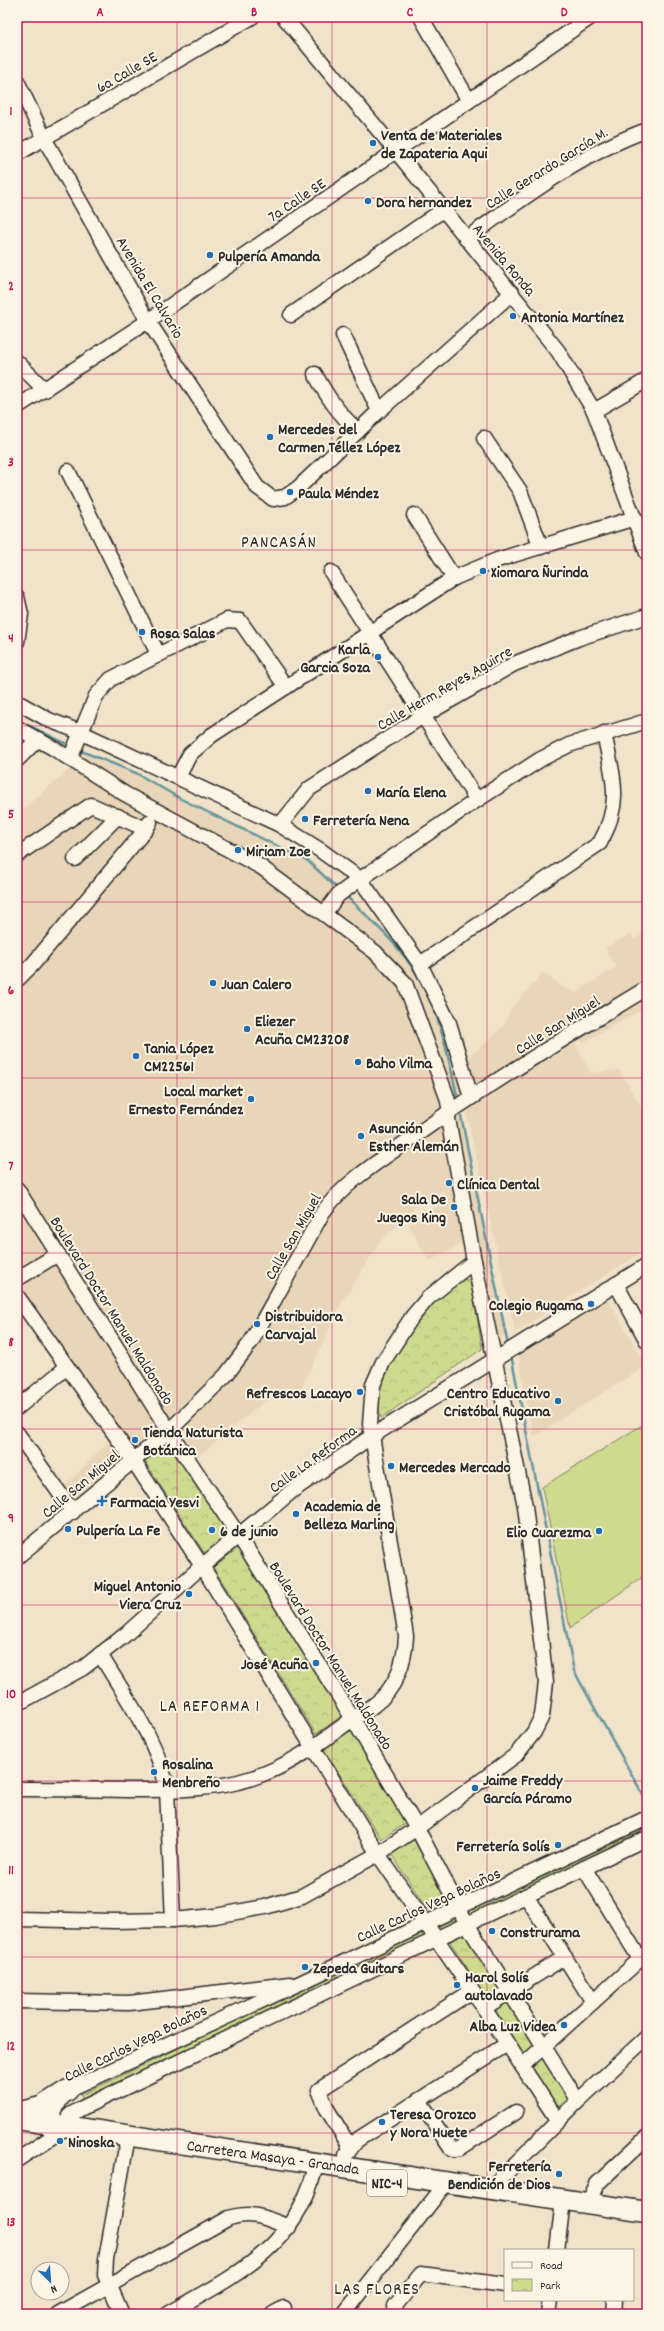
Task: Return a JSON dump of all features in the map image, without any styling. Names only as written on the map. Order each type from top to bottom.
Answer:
[{"type":"highway","points":[[17,2113],[40,2107],[68,2090]]},
{"type":"highway","name":"Carretera Masaya - Granada","points":[[17,2119],[127,2141],[314,2173],[647,2222]]},
{"type":"highway","name":"Carretera Masaya - Granada","points":[[17,2131],[57,2128]]},
{"type":"highway","name":"Carretera Masaya - Granada","points":[[127,2141],[345,2166],[647,2212]]},
{"type":"street","name":"6a Calle SE","points":[[17,154],[252,17]]},
{"type":"street","name":"Avenida Ronda","points":[[284,17],[396,151],[466,239],[512,292],[558,351],[594,411],[635,518],[647,554]]},
{"type":"street","name":"7a Calle SE","points":[[17,407],[148,321],[591,17]]},
{"type":"street","points":[[427,19],[469,101]]},
{"type":"street","name":"Avenida El Calvario","points":[[17,81],[44,138],[148,321],[257,487],[273,499],[285,497],[298,488],[358,431]]},
{"type":"street","name":"Calle Gerardo García M.","points":[[466,239],[529,194],[616,141],[647,130]]},
{"type":"street","points":[[291,315],[444,210]]},
{"type":"street","points":[[316,374],[329,401],[339,414],[358,431],[512,292]]},
{"type":"street","points":[[343,336],[379,411]]},
{"type":"street","points":[[17,362],[45,390]]},
{"type":"street","points":[[594,411],[647,380]]},
{"type":"street","points":[[484,438],[520,491],[540,547]]},
{"type":"street","points":[[68,471],[158,654]]},
{"type":"street","points":[[414,515],[454,578]]},
{"type":"street","points":[[178,777],[190,754],[212,735],[454,578],[497,560],[635,518]]},
{"type":"street","points":[[331,572],[477,800]]},
{"type":"street","points":[[17,597],[21,614],[17,642]]},
{"type":"street","name":"Calle Herm Reyes Aguirre","points":[[280,825],[309,789],[423,716],[514,664],[579,638],[647,616]]},
{"type":"street","points":[[74,746],[96,696],[111,679],[227,620],[240,621],[286,687]]},
{"type":"street","points":[[17,702],[49,720],[74,746],[157,812],[261,867],[325,912],[375,952],[405,983],[445,1091],[450,1111],[474,1261],[496,1358],[525,1506],[546,1682],[542,1716],[534,1732],[516,1755],[417,1828],[378,1854],[319,1887],[284,1902],[265,1908],[214,1916],[173,1920],[114,1922],[17,1919]]},
{"type":"street","points":[[325,912],[338,895],[477,800],[541,759],[569,745],[647,721]]},
{"type":"street","points":[[17,728],[38,739],[74,746],[178,777],[280,825],[320,850],[358,881],[420,964],[449,1023],[469,1098]]},
{"type":"street","points":[[420,964],[600,843],[610,824],[614,803],[614,782],[604,733]]},
{"type":"street","points":[[17,760],[38,739]]},
{"type":"street","points":[[17,855],[91,805],[146,828]]},
{"type":"street","points":[[17,980],[33,964],[146,828],[157,812]]},
{"type":"street","points":[[75,859],[118,816]]},
{"type":"street","name":"Calle San Miguel","points":[[17,1557],[73,1512],[168,1431],[226,1375],[244,1353],[323,1212],[334,1197],[379,1162],[469,1098],[647,988]]},
{"type":"street","name":"Boulevard Doctor Manuel Maldonado","points":[[17,1190],[168,1431],[239,1536],[353,1719],[417,1828],[467,1924],[578,2101]]},
{"type":"street","points":[[17,1279],[58,1254]]},
{"type":"street","points":[[17,1789],[167,1790],[216,1786],[252,1778],[280,1767],[314,1749],[353,1719],[375,1705],[386,1694],[400,1671],[406,1652],[406,1636],[372,1436],[370,1413],[373,1385],[383,1362],[412,1317],[428,1298],[474,1261]]},
{"type":"street","name":"Calle La Reforma","points":[[17,1704],[83,1668],[125,1635],[202,1566],[292,1491],[372,1436],[647,1265]]},
{"type":"street","points":[[616,1284],[647,1341]]},
{"type":"street","points":[[17,1296],[133,1460],[202,1566],[378,1854],[472,1990],[558,2121]]},
{"type":"street","points":[[17,1408],[67,1366]]},
{"type":"street","points":[[17,1433],[73,1512]]},
{"type":"street","points":[[100,1654],[156,1752],[164,1770],[167,1790],[173,1920]]},
{"type":"street","points":[[17,2160],[28,2155],[70,2115],[82,2108],[647,1837],[644,1819]]},
{"type":"street","name":"Calle Carlos Vega Bolaños","points":[[57,2128],[59,2101],[68,2090],[300,1983],[644,1819]]},
{"type":"street","points":[[522,2066],[644,1956],[584,1868]]},
{"type":"street","points":[[526,1896],[593,2002]]},
{"type":"street","points":[[484,2008],[565,1957]]},
{"type":"street","points":[[17,2001],[129,2003],[300,1983]]},
{"type":"street","points":[[350,2147],[327,2109],[319,2090],[472,1990]]},
{"type":"street","points":[[490,2189],[578,2101],[647,2037]]},
{"type":"street","points":[[345,2166],[346,2154],[357,2140],[507,2044]]},
{"type":"street","points":[[419,2100],[450,2147],[454,2150],[460,2148],[516,2112]]},
{"type":"street","points":[[588,2203],[597,2184],[647,2137]]},
{"type":"street","points":[[122,2314],[109,2287],[106,2275],[106,2259],[127,2141]]},
{"type":"street","points":[[168,2314],[253,2263],[268,2250],[289,2227],[308,2195],[314,2173]]},
{"type":"street","points":[[344,2314],[440,2191]]},
{"type":"street","points":[[557,2249],[562,2209]]},
{"type":"street","points":[[58,2314],[109,2287],[229,2218],[243,2213],[255,2214],[289,2227]]},
{"type":"street","points":[[396,2314],[395,2306],[421,2274],[504,2285]]},
{"type":"street","points":[[548,2314],[550,2301]]},
{"type":"street","points":[[614,2314],[615,2301]]},
{"type":"shaded area","points":[[74,747],[136,773],[181,799],[308,861],[396,945],[406,959],[428,996],[450,1067],[462,1064],[505,1025],[510,1010],[543,973],[564,988],[576,993],[616,967],[605,948],[631,934],[634,940],[647,931],[647,1007],[582,1043],[577,1032],[459,1105],[506,1335],[491,1345],[470,1241],[459,1245],[429,1261],[409,1225],[446,1201],[443,1191],[418,1205],[381,1240],[343,1300],[301,1389],[262,1403],[193,1461],[169,1431],[73,1512],[59,1492],[115,1435],[17,1296],[17,814],[72,767]]},
{"type":"shaded area","points":[[575,1043],[590,1073],[619,1070],[647,1117],[647,1249],[515,1332],[466,1110]]},
{"type":"shaded area","name":"Centro Educativo Cristóbal Rugama","points":[[607,1298],[646,1366],[534,1436],[518,1354]]},
{"type":"green space","points":[[457,1279],[469,1280],[474,1295],[482,1349],[381,1418],[375,1389],[415,1319]]},
{"type":"green space","name":"Elio Cuarezma","points":[[647,1422],[647,1574],[570,1628],[542,1487]]},
{"type":"green space","points":[[168,1440],[233,1534],[205,1554],[142,1457]]},
{"type":"green space","points":[[240,1547],[346,1713],[316,1734],[213,1567]]},
{"type":"green space","points":[[353,1728],[408,1822],[381,1839],[323,1748]]},
{"type":"green space","points":[[638,1824],[642,1834],[477,1914],[472,1904]]},
{"type":"green space","points":[[416,1837],[452,1897],[427,1909],[390,1852]]},
{"type":"green space","points":[[456,1914],[460,1920],[441,1929],[436,1923]]},
{"type":"green space","points":[[426,1930],[430,1938],[83,2101],[81,2095]]},
{"type":"green space","points":[[467,1932],[570,2097],[556,2109],[450,1941]]},
{"type":"waterway","points":[[17,720],[71,746]]},
{"type":"waterway","points":[[79,750],[136,773],[181,799],[308,861],[339,890]]},
{"type":"waterway","points":[[346,896],[370,918],[392,942],[422,982],[434,1009],[446,1047],[458,1100]]},
{"type":"waterway","points":[[460,1111],[508,1345]]},
{"type":"waterway","points":[[511,1355],[574,1671],[647,1802]]},
{"type":"place","name":"Venta de Materiales de Zapateria Aqui","points":[[373,143]]},
{"type":"place","name":"Dora hernandez","points":[[368,201]]},
{"type":"place","name":"Pulpería Amanda","points":[[210,255]]},
{"type":"place","name":"Antonia Martínez","points":[[513,316]]},
{"type":"place","name":"Mercedes del Carmen Téllez López","points":[[270,437]]},
{"type":"place","name":"Paula Méndez","points":[[290,492]]},
{"type":"place","name":"Xiomara Ñurinda","points":[[483,571]]},
{"type":"place","name":"Rosa Salas","points":[[142,632]]},
{"type":"place","name":"Karla Garcia Soza","points":[[378,657]]},
{"type":"place","name":"María Elena","points":[[368,791]]},
{"type":"place","name":"Ferretería Nena","points":[[305,819]]},
{"type":"place","name":"Miriam Zoe","points":[[238,850]]},
{"type":"place","name":"Juan Calero","points":[[213,983]]},
{"type":"place","name":"Eliezer Acuña CM23208","points":[[247,1029]]},
{"type":"place","name":"Tania López CM22561","points":[[136,1056]]},
{"type":"place","name":"Baho Vilma","points":[[358,1062]]},
{"type":"place","name":"Local market Ernesto Fernández","points":[[251,1099]]},
{"type":"place","name":"Asunción Esther Alemán","points":[[361,1136]]},
{"type":"place","name":"Clínica Dental","points":[[449,1183]]},
{"type":"place","name":"Sala De Juegos King","points":[[454,1207]]},
{"type":"place","name":"Colegio Rugama","points":[[591,1304]]},
{"type":"place","name":"Distribuidora Carvajal","points":[[257,1324]]},
{"type":"place","name":"Refrescos Lacayo","points":[[360,1392]]},
{"type":"place","name":"Centro Educativo Cristóbal Rugama","points":[[558,1401]]},
{"type":"place","name":"Tienda Naturista Botánica","points":[[135,1440]]},
{"type":"place","name":"Mercedes Mercado","points":[[391,1466]]},
{"type":"place","name":"Farmacia Yesvi","points":[[102,1501]]},
{"type":"place","name":"Academia de Belleza Marling","points":[[296,1514]]},
{"type":"place","name":"Pulpería La Fe","points":[[68,1529]]},
{"type":"place","name":"6 de junio","points":[[212,1530]]},
{"type":"place","name":"Elio Cuarezma","points":[[599,1531]]},
{"type":"place","name":"Miguel Antonio Viera Cruz","points":[[189,1594]]},
{"type":"place","name":"José Acuña","points":[[316,1663]]},
{"type":"place","name":"Rosalina Menbreño","points":[[154,1772]]},
{"type":"place","name":"Jaime Freddy García Páramo","points":[[475,1788]]},
{"type":"place","name":"Ferretería Solís","points":[[558,1845]]},
{"type":"place","name":"Construrama","points":[[492,1931]]},
{"type":"place","name":"Zepeda Guitars","points":[[305,1967]]},
{"type":"place","name":"Harol Solís autolavado","points":[[457,1985]]},
{"type":"place","name":"Alba Luz Videa","points":[[564,2025]]},
{"type":"place","name":"Teresa Orozco y Nora Huete","points":[[382,2122]]},
{"type":"place","name":"Ninoska","points":[[60,2141]]},
{"type":"place","name":"Ferretería Bendición de Dios","points":[[559,2174]]},
{"type":"district","name":"PANCASÁN","points":[[279,541]]},
{"type":"district","name":"LA REFORMA 1","points":[[210,1705]]},
{"type":"district","name":"LAS FLORES","points":[[377,2288]]}]
